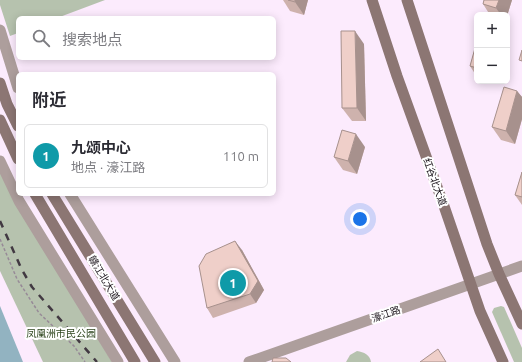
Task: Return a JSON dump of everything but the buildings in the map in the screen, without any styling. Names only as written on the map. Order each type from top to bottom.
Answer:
[{"type":"main road","name":"红谷北大道","points":[[372,0],[397,76],[480,311],[503,362]]},
{"type":"main road","points":[[407,0],[487,244],[522,324]]},
{"type":"main road","points":[[0,83],[7,104],[16,122]]},
{"type":"main road","points":[[0,120],[16,154]]},
{"type":"main road","name":"赣江北大道","points":[[36,196],[135,362]]},
{"type":"main road","name":"赣江北大道","points":[[53,196],[155,362]]},
{"type":"street","points":[[0,30],[16,82]]},
{"type":"street","points":[[0,162],[16,195]]},
{"type":"street","points":[[17,196],[118,362]]},
{"type":"street","points":[[71,196],[175,362]]},
{"type":"street","name":"濠江路","points":[[249,362],[522,266]]},
{"type":"path","points":[[0,239],[18,279],[39,313],[74,346],[85,362]]},
{"type":"green space","points":[[0,0],[105,0],[62,16],[16,16],[16,34],[10,36],[0,5]]},
{"type":"green space","name":"凤凰洲市民公园","points":[[0,172],[112,362],[43,362],[0,271]]},
{"type":"green space","points":[[501,306],[504,307],[522,348],[522,362],[514,362],[492,312],[494,308]]},
{"type":"green space","points":[[357,351],[366,354],[371,362],[346,362],[350,355]]},
{"type":"water","points":[[0,306],[23,362],[0,362]]},
{"type":"railway","points":[[0,221],[22,270],[32,287],[97,362]]},
{"type":"place","name":"九颂中心","points":[[233,283]]}]
